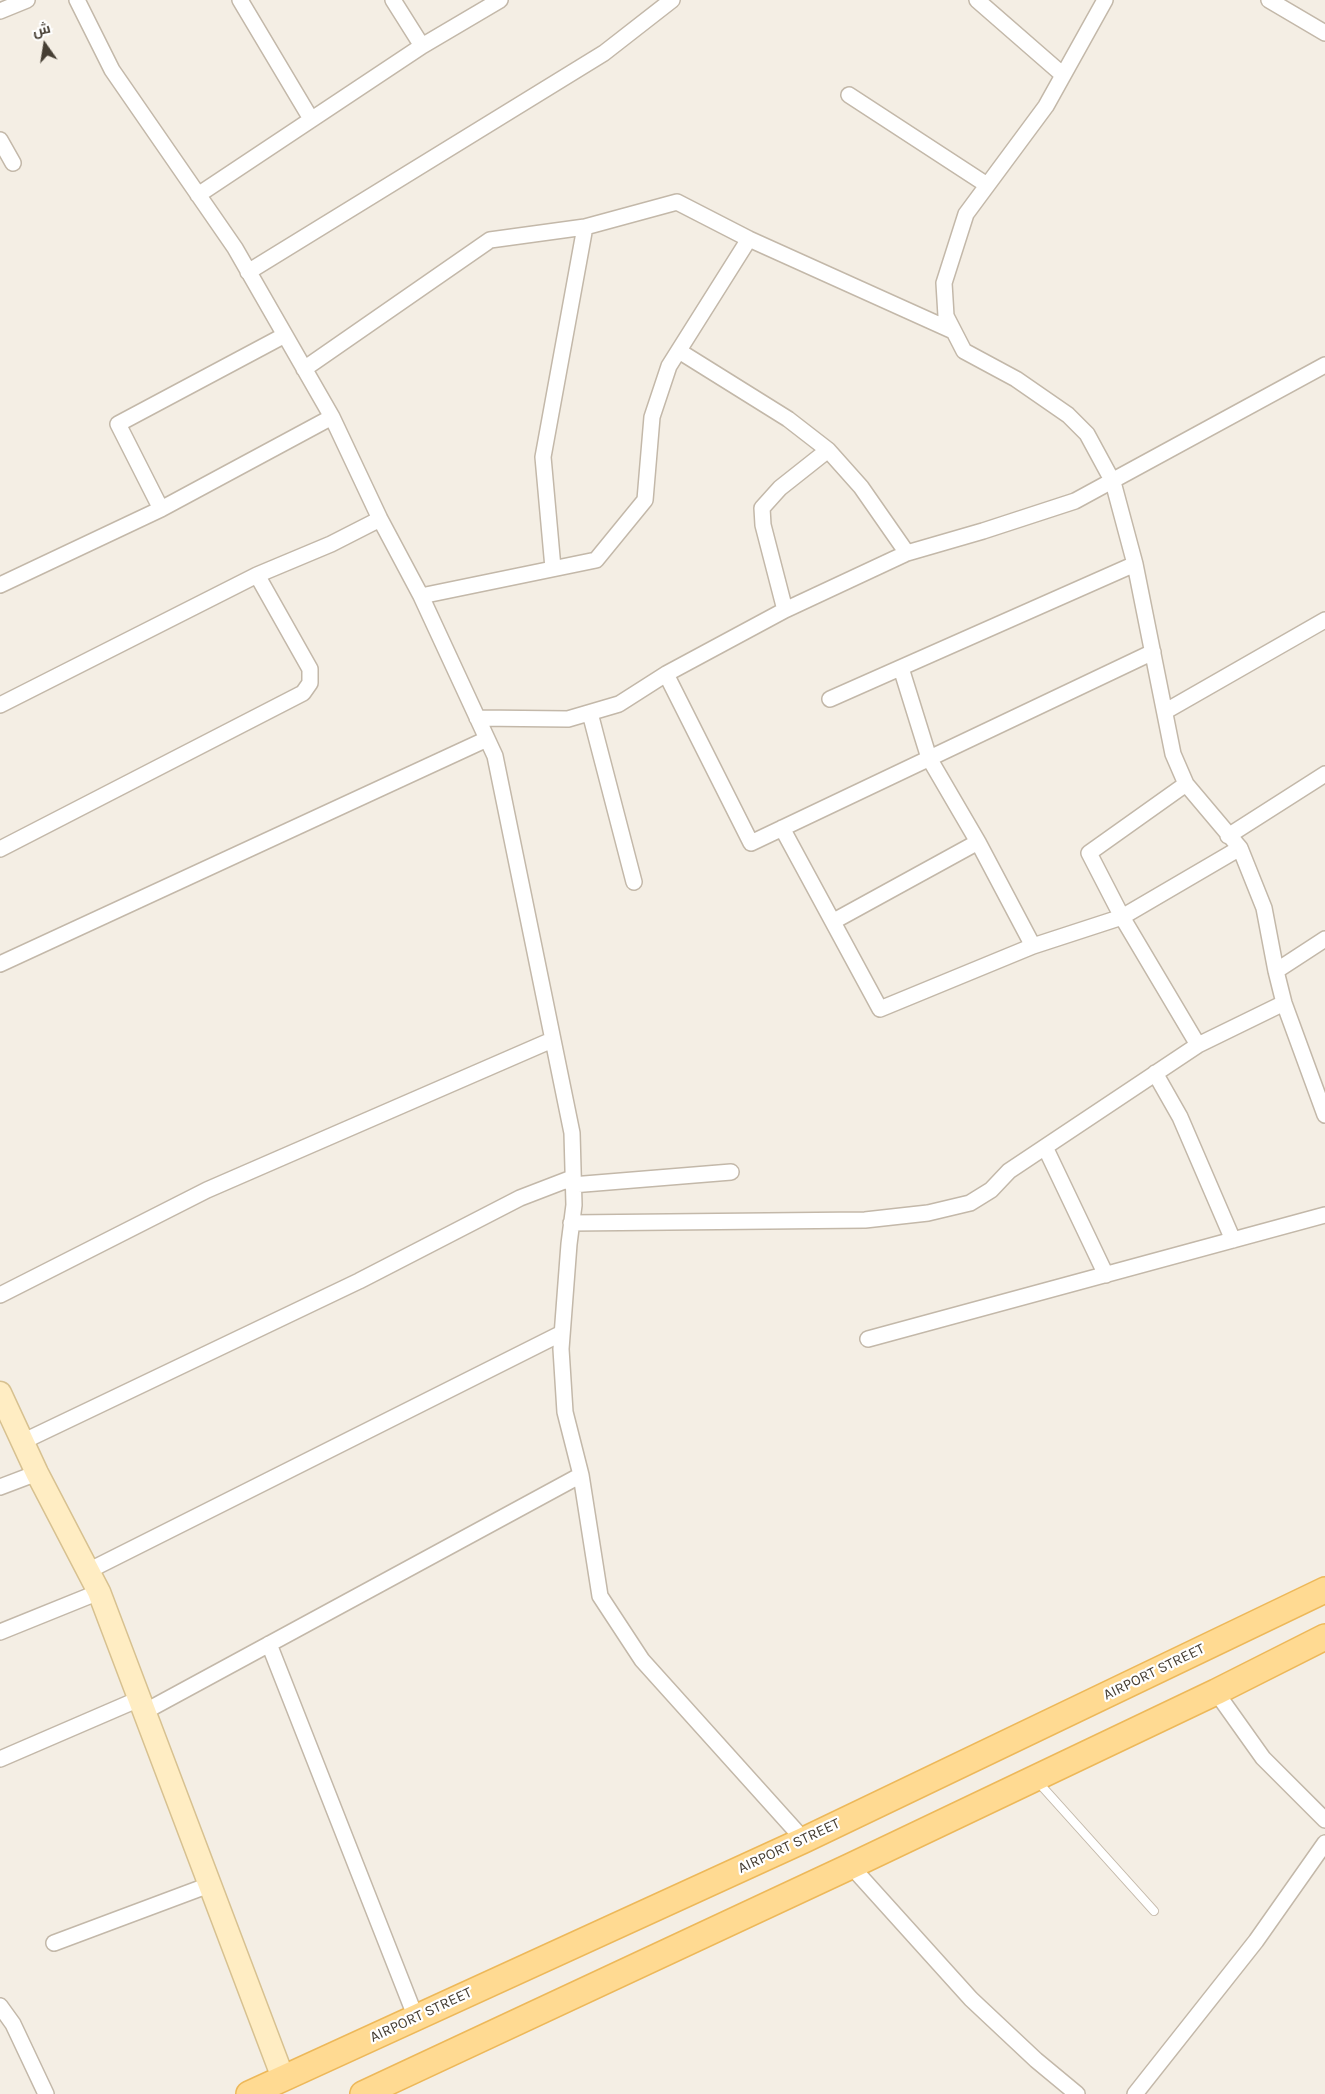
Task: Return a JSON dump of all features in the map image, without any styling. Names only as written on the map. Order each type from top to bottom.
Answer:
[{"type":"main road","name":"AIRPORT STREET","points":[[249,2094],[804,1840],[1325,1590]]},
{"type":"main road","points":[[363,2094],[852,1866],[1216,1692],[1325,1637]]},
{"type":"street","points":[[0,11],[27,0]]},
{"type":"street","points":[[76,0],[112,70],[235,248],[332,417],[380,519],[421,596],[495,756],[572,1133],[574,1205],[561,1349],[565,1412],[581,1475],[600,1596],[642,1660],[804,1840]]},
{"type":"street","points":[[240,0],[311,119]]},
{"type":"street","points":[[394,0],[422,46]]},
{"type":"street","points":[[198,195],[422,46],[500,0]]},
{"type":"street","points":[[248,272],[604,53],[672,0]]},
{"type":"street","points":[[980,0],[1063,75]]},
{"type":"street","points":[[1106,0],[1046,106],[966,214],[944,283],[946,316],[964,351],[1016,380],[1068,415],[1087,434],[1113,482],[1135,564],[1174,754],[1186,784],[1240,848],[1264,908],[1284,1003],[1325,1115]]},
{"type":"street","points":[[1269,0],[1325,33]]},
{"type":"street","points":[[849,95],[987,185]]},
{"type":"street","points":[[0,140],[13,163]]},
{"type":"street","points":[[304,369],[490,240],[585,227],[677,202],[749,239],[953,331]]},
{"type":"street","points":[[553,568],[543,457],[585,227]]},
{"type":"street","points":[[421,596],[596,560],[645,500],[652,418],[669,366],[749,239]]},
{"type":"street","points":[[161,509],[118,424],[285,335]]},
{"type":"street","points":[[679,351],[788,419],[828,450],[861,487],[907,553]]},
{"type":"street","points":[[477,718],[568,719],[619,704],[666,674],[785,610],[907,553],[1067,504],[1113,482],[1325,365]]},
{"type":"street","points":[[0,585],[161,509],[332,417]]},
{"type":"street","points":[[785,610],[763,525],[762,508],[780,488],[828,450]]},
{"type":"street","points":[[0,705],[257,576],[331,544],[380,519]]},
{"type":"street","points":[[830,699],[1135,564]]},
{"type":"street","points":[[0,849],[303,694],[310,683],[310,669],[257,576]]},
{"type":"street","points":[[1166,711],[1325,620]]},
{"type":"street","points":[[666,674],[751,843],[1153,652]]},
{"type":"street","points":[[901,668],[929,758],[978,842],[1033,946]]},
{"type":"street","points":[[590,713],[634,882]]},
{"type":"street","points":[[0,964],[487,739]]},
{"type":"street","points":[[1228,836],[1325,774]]},
{"type":"street","points":[[1186,784],[1089,853],[1122,917],[1198,1045]]},
{"type":"street","points":[[782,828],[880,1009],[1033,946],[1122,917],[1240,848]]},
{"type":"street","points":[[834,921],[978,842]]},
{"type":"street","points":[[1276,971],[1325,938]]},
{"type":"street","points":[[571,1223],[864,1220],[928,1213],[970,1203],[991,1190],[1009,1171],[1045,1146],[1198,1045],[1284,1003]]},
{"type":"street","points":[[0,1295],[207,1190],[552,1040]]},
{"type":"street","points":[[1155,1073],[1180,1117],[1233,1240]]},
{"type":"street","points":[[1045,1146],[1106,1275]]},
{"type":"street","points":[[22,1442],[359,1281],[520,1198],[572,1182],[731,1172]]},
{"type":"street","points":[[868,1339],[1325,1215]]},
{"type":"street","points":[[88,1571],[562,1333]]},
{"type":"street","points":[[0,1392],[36,1473],[98,1592],[283,2078]]},
{"type":"street","points":[[0,1487],[36,1473]]},
{"type":"street","points":[[0,1759],[142,1705],[269,1644],[581,1475]]},
{"type":"street","points":[[0,1632],[98,1592]]},
{"type":"street","points":[[269,1644],[416,2018]]},
{"type":"street","points":[[1216,1692],[1263,1758],[1325,1820]]},
{"type":"street","points":[[1135,2094],[1256,1941],[1325,1843]]},
{"type":"street","points":[[852,1866],[971,1999],[1036,2060],[1077,2094]]},
{"type":"street","points":[[54,1943],[209,1884]]},
{"type":"street","points":[[0,2006],[13,2024],[46,2094]]},
{"type":"lane","points":[[1035,1778],[1154,1911]]}]
